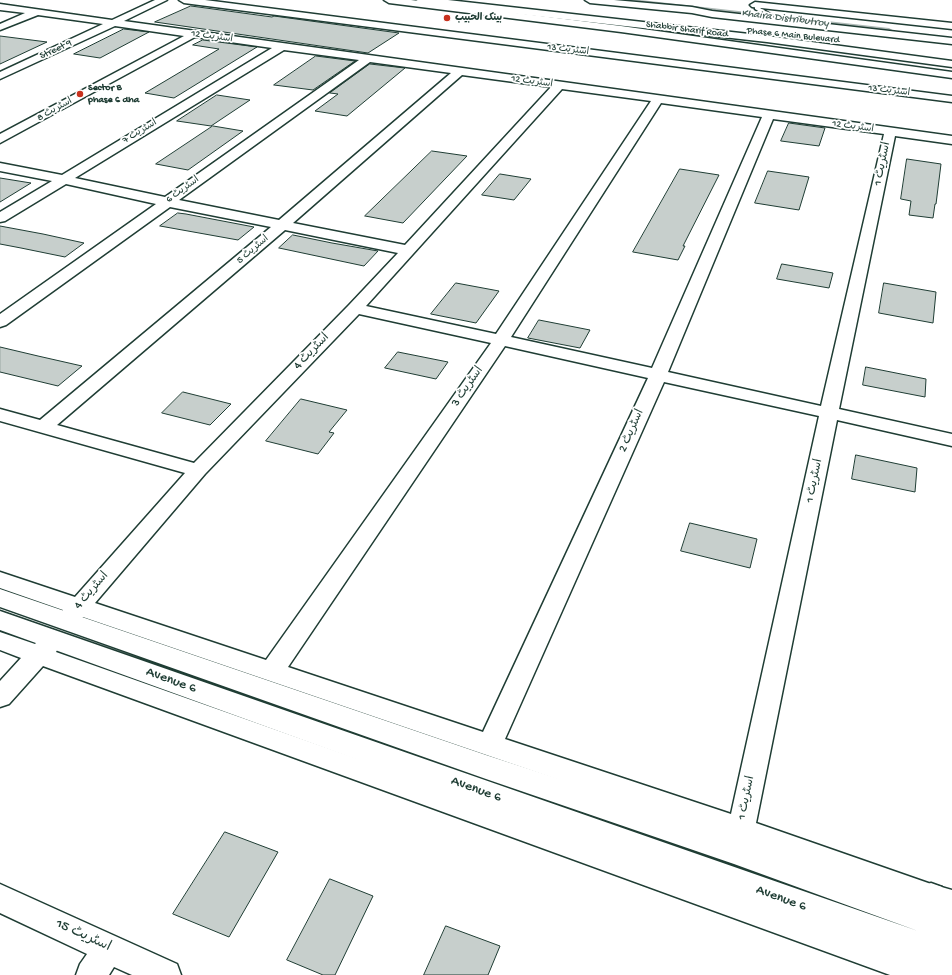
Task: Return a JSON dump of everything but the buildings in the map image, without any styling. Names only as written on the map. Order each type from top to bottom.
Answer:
[{"type":"main road","name":"Shabbir Sharif Road","points":[[421,0],[767,39],[952,64]]},
{"type":"main road","name":"Phase 6 Main Bulevard","points":[[467,0],[919,49]]},
{"type":"main road","points":[[545,14],[952,68]]},
{"type":"main road","points":[[772,33],[820,42],[952,57]]},
{"type":"main road","points":[[764,43],[952,72]]},
{"type":"main road","name":"Avenue 6","points":[[0,598],[60,630],[937,965]]},
{"type":"main road","name":"Avenue 6","points":[[0,620],[60,630],[486,767],[734,850],[941,912]]},
{"type":"street","name":"Street 9","points":[[0,76],[162,0]]},
{"type":"street","name":"اسٹریٹ 13","points":[[184,0],[952,99]]},
{"type":"street","points":[[388,0],[644,32],[952,76]]},
{"type":"street","points":[[590,0],[692,10],[712,14],[952,41]]},
{"type":"street","points":[[778,0],[786,8]]},
{"type":"street","points":[[0,2],[117,21]]},
{"type":"street","points":[[758,5],[952,26]]},
{"type":"street","points":[[0,7],[117,21]]},
{"type":"street","points":[[0,27],[37,12]]},
{"type":"street","name":"اسٹریٹ 12","points":[[117,21],[281,47],[952,140]]},
{"type":"street","name":"اسٹریٹ 8","points":[[0,139],[194,34]]},
{"type":"street","name":"اسٹریٹ 7","points":[[0,218],[281,47]]},
{"type":"street","name":"اسٹریٹ 6","points":[[0,322],[367,59]]},
{"type":"street","name":"اسٹریٹ 5","points":[[44,426],[282,225],[459,72]]},
{"type":"street","name":"اسٹریٹ 4","points":[[0,697],[198,470],[355,308],[558,86]]},
{"type":"street","name":"اسٹریٹ 3","points":[[272,671],[501,340],[658,99]]},
{"type":"street","name":"اسٹریٹ 2","points":[[490,745],[658,375],[769,115]]},
{"type":"street","name":"اسٹریٹ 1","points":[[741,830],[829,412],[890,132]]},
{"type":"street","points":[[0,167],[407,250]]},
{"type":"street","points":[[355,308],[952,440]]},
{"type":"street","points":[[0,415],[198,470]]},
{"type":"street","points":[[0,580],[60,630]]},
{"type":"street","points":[[0,640],[60,630],[272,671],[741,830],[941,912]]},
{"type":"street","name":"اسٹریٹ 15","points":[[0,898],[166,975]]},
{"type":"street","points":[[91,975],[109,948]]},
{"type":"lane","points":[[758,5],[758,9],[770,16]]},
{"type":"waterway","name":"Khaira Distributroy","points":[[618,0],[889,31]]},
{"type":"place","name":"بينک الحبيب","points":[[447,18]]},
{"type":"place","name":"Sector B phase 6 dha","points":[[80,94]]}]
